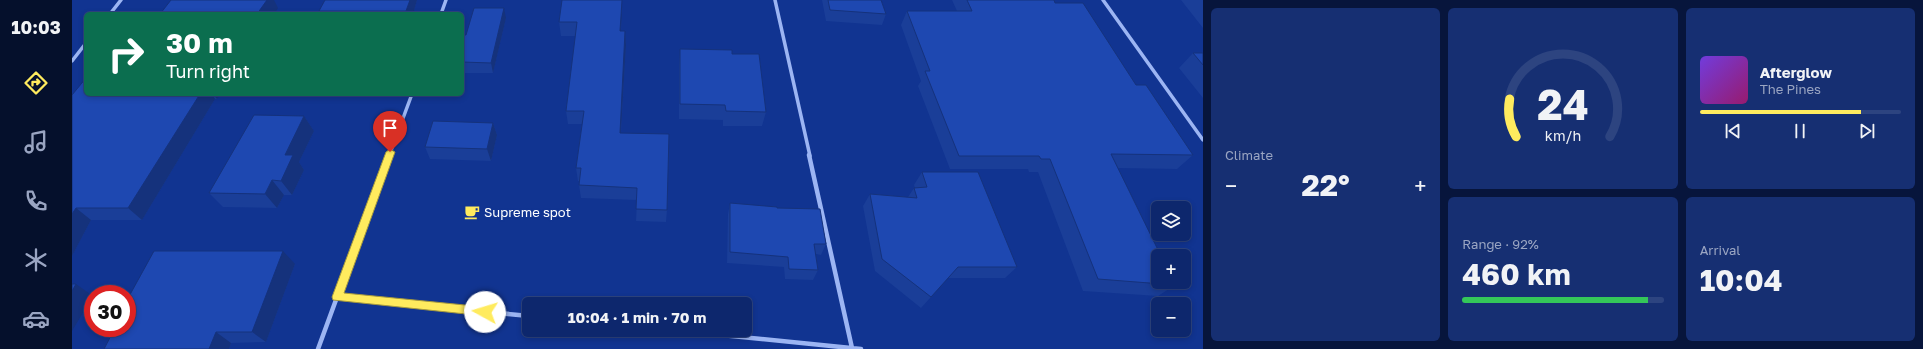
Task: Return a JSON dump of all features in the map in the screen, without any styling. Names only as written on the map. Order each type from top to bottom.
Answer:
[{"type":"street","points":[[112,12],[121,0]]},
{"type":"street","points":[[442,12],[446,0]]},
{"type":"street","points":[[775,0],[852,348]]},
{"type":"street","points":[[1103,0],[1203,140]]},
{"type":"street","points":[[72,61],[84,46]]},
{"type":"street","points":[[318,349],[411,96]]},
{"type":"street","points":[[337,297],[522,315]]},
{"type":"street","points":[[741,337],[861,349]]},
{"type":"building","points":[[171,0],[267,0],[258,12],[162,12]]},
{"type":"building","points":[[325,0],[410,0],[406,11],[319,11]]},
{"type":"building","points":[[562,0],[622,0],[620,31],[625,31],[620,133],[669,134],[667,210],[636,209],[637,188],[579,185],[581,168],[576,168],[584,111],[566,111],[577,22],[559,22]]},
{"type":"building","points":[[828,0],[881,0],[886,14],[830,10]]},
{"type":"building","points":[[967,0],[1054,0],[1055,3],[1083,3],[1136,85],[1146,85],[1193,155],[1111,154],[1151,236],[1151,241],[1154,241],[1158,249],[1151,249],[1151,283],[1098,279],[1050,159],[1041,159],[1039,156],[959,156],[925,71],[930,71],[907,11],[972,11]]},
{"type":"building","points":[[474,8],[504,8],[491,63],[464,62],[464,35],[466,35]]},
{"type":"building","points":[[680,49],[732,50],[732,54],[759,54],[766,112],[726,111],[725,105],[680,104]]},
{"type":"building","points":[[1193,53],[1203,53],[1203,65]]},
{"type":"building","points":[[84,80],[84,96],[199,96],[128,208],[76,208],[72,214],[72,95]]},
{"type":"building","points":[[254,115],[304,116],[285,155],[293,155],[281,181],[272,180],[265,194],[209,193]]},
{"type":"building","points":[[433,121],[493,123],[487,149],[425,147]]},
{"type":"building","points":[[922,172],[978,172],[1017,267],[958,267],[931,297],[882,259],[870,194],[917,198],[914,188],[927,187]]},
{"type":"building","points":[[730,203],[777,208],[820,209],[826,244],[814,244],[818,270],[789,269],[788,257],[730,252]]},
{"type":"building","points":[[154,251],[283,251],[252,332],[216,332],[209,349],[104,349],[110,337],[136,337],[135,285]]},
{"type":"building","points":[[72,284],[76,284],[72,291]]},
{"type":"place","name":"Supreme spot","points":[[472,212]]},
{"type":"route","points":[[390,152],[337,297],[485,312]]}]
